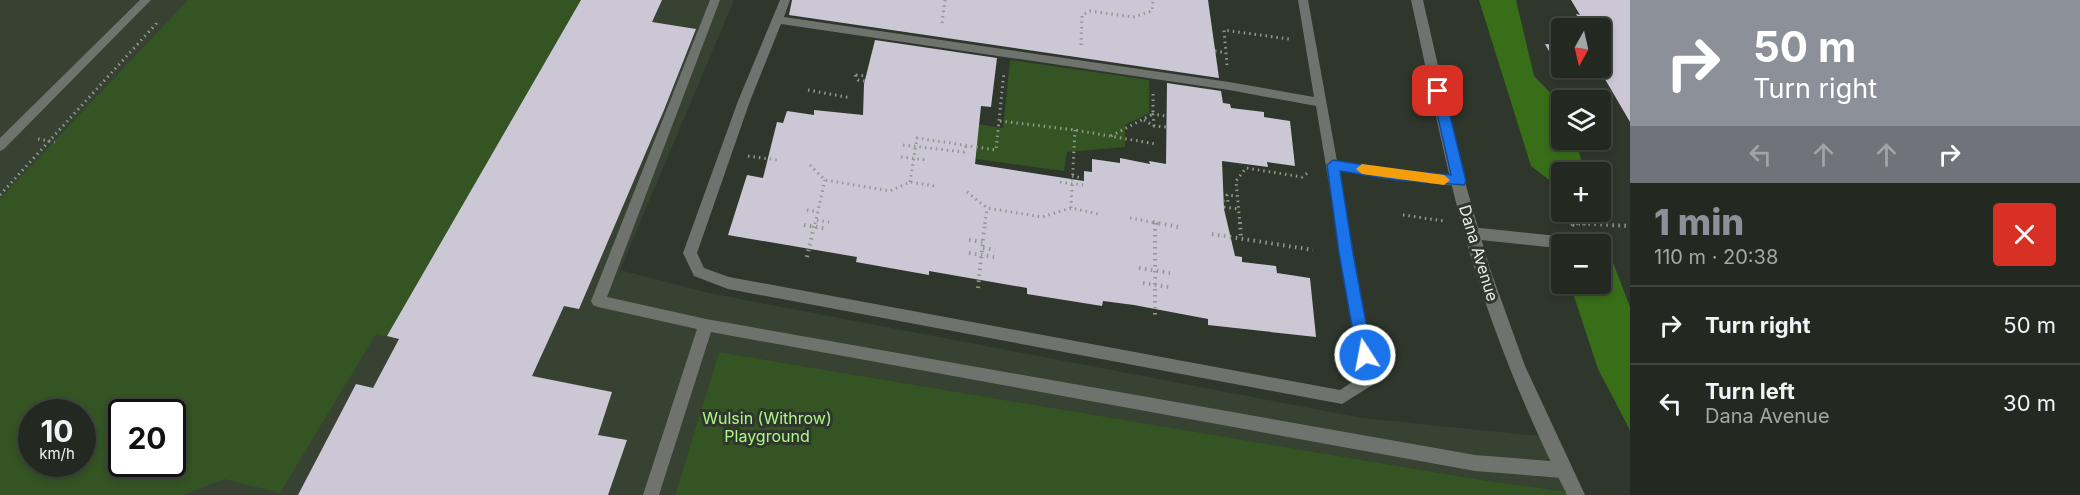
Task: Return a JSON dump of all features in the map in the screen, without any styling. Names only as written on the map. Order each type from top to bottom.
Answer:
[{"type":"street","name":"Dana Avenue","points":[[1417,0],[1470,229],[1495,307],[1563,470],[1576,495]]},
{"type":"street","points":[[1470,229],[1551,241]]},
{"type":"lane","points":[[0,146],[147,0]]},
{"type":"lane","points":[[716,0],[598,301],[706,325],[1463,461],[1563,470]]},
{"type":"lane","points":[[785,0],[744,101],[690,253],[699,272],[728,283],[1342,397],[1369,379],[1303,0]]},
{"type":"lane","points":[[777,20],[1247,89],[1321,103]]},
{"type":"lane","points":[[1333,165],[1396,175],[1459,181]]},
{"type":"lane","points":[[651,495],[706,325]]},
{"type":"path","points":[[942,25],[945,0]]},
{"type":"path","points":[[1081,44],[1082,15],[1090,11],[1133,17],[1152,11],[1153,0]]},
{"type":"path","points":[[0,195],[53,142],[156,24],[158,16]]},
{"type":"path","points":[[1227,67],[1224,30],[1298,41]]},
{"type":"path","points":[[1215,51],[1226,53]]},
{"type":"path","points":[[910,182],[917,138],[996,150],[1006,53]]},
{"type":"path","points":[[865,81],[858,80],[855,75],[866,76]]},
{"type":"path","points":[[1154,75],[1154,126]]},
{"type":"path","points":[[808,90],[851,99]]},
{"type":"path","points":[[1110,136],[1153,114],[1166,116]]},
{"type":"path","points":[[1144,120],[1154,126],[1166,128]]},
{"type":"path","points":[[1000,121],[1075,130],[1156,144]]},
{"type":"path","points":[[1071,208],[1075,130]]},
{"type":"path","points":[[43,140],[53,142]]},
{"type":"path","points":[[903,145],[964,152],[966,146]]},
{"type":"path","points":[[754,156],[777,160]]},
{"type":"path","points":[[901,157],[927,160]]},
{"type":"path","points":[[810,165],[825,180],[890,190],[910,182],[935,186]]},
{"type":"path","points":[[1242,239],[1236,181],[1246,168],[1302,177]]},
{"type":"path","points":[[1072,176],[1083,178]]},
{"type":"path","points":[[807,257],[825,180]]},
{"type":"path","points":[[1060,182],[1083,185]]},
{"type":"path","points":[[967,192],[987,208],[1042,217],[1071,208],[1098,214]]},
{"type":"path","points":[[1223,201],[1228,202],[1227,195],[1237,196]]},
{"type":"path","points":[[1224,207],[1239,209]]},
{"type":"path","points":[[978,288],[987,208]]},
{"type":"path","points":[[807,210],[818,212]]},
{"type":"path","points":[[1403,215],[1470,229]]},
{"type":"path","points":[[1130,218],[1178,227]]},
{"type":"path","points":[[817,220],[829,222]]},
{"type":"path","points":[[1155,223],[1155,317]]},
{"type":"path","points":[[1564,234],[1574,223],[1630,226]]},
{"type":"path","points":[[804,225],[827,229]]},
{"type":"path","points":[[1212,234],[1313,250]]},
{"type":"path","points":[[969,240],[984,242]]},
{"type":"path","points":[[983,248],[995,250]]},
{"type":"path","points":[[969,253],[994,257]]},
{"type":"path","points":[[1139,267],[1170,273]]},
{"type":"path","points":[[1143,283],[1169,287]]},
{"type":"shaded area","points":[[0,0],[734,0],[620,270],[709,293],[1362,418],[1548,437],[1575,493],[1482,480],[719,352],[675,495],[0,495]]},
{"type":"green space","points":[[188,0],[623,0],[442,348],[376,334],[280,493],[224,479],[182,495],[0,495],[0,199]]},
{"type":"green space","points":[[1479,0],[1516,0],[1534,76],[1551,94],[1551,150],[1578,150],[1582,162],[1551,162],[1551,181],[1531,166]]},
{"type":"green space","points":[[1010,60],[1149,80],[1149,113],[1125,125],[1125,147],[1067,152],[1064,171],[976,159],[977,142],[926,133],[921,115],[1003,128]]},
{"type":"green space","points":[[1611,257],[1630,307],[1630,430],[1598,369],[1573,294],[1611,294]]},
{"type":"green space","name":"Wulsin (Withrow) Playground","points":[[719,352],[1482,480],[1575,493],[1576,495],[675,495]]},
{"type":"building","points":[[581,0],[662,0],[652,22],[696,29],[579,309],[564,306],[532,376],[612,392],[598,435],[627,440],[608,495],[298,495],[356,384],[373,388],[399,339],[387,336]]},
{"type":"building","points":[[792,0],[1208,0],[1219,78],[789,15]]},
{"type":"building","points":[[1571,0],[1630,0],[1630,122],[1604,78],[1611,78],[1611,18],[1578,18],[1576,14],[1580,15]]},
{"type":"building","points":[[875,40],[997,58],[991,107],[981,106],[975,164],[1084,181],[1084,171],[1092,172],[1092,159],[1120,163],[1120,158],[1150,164],[1149,161],[1166,164],[1167,83],[1221,91],[1223,103],[1230,104],[1231,108],[1264,112],[1264,117],[1290,121],[1295,166],[1267,162],[1268,167],[1222,161],[1224,209],[1235,256],[1242,257],[1242,262],[1276,266],[1277,273],[1310,278],[1316,337],[1208,325],[1208,319],[1134,305],[1103,301],[1102,306],[1027,294],[1027,288],[929,271],[929,275],[856,262],[857,257],[728,235],[747,175],[763,178],[777,122],[783,123],[787,111],[814,115],[814,110],[863,115],[864,84]]},
{"type":"building","points":[[1545,44],[1551,44],[1551,55]]},
{"type":"slow traffic","points":[[1362,169],[1444,180]]},
{"type":"route","points":[[1365,355],[1333,165],[1396,175],[1459,181],[1438,91]]}]
